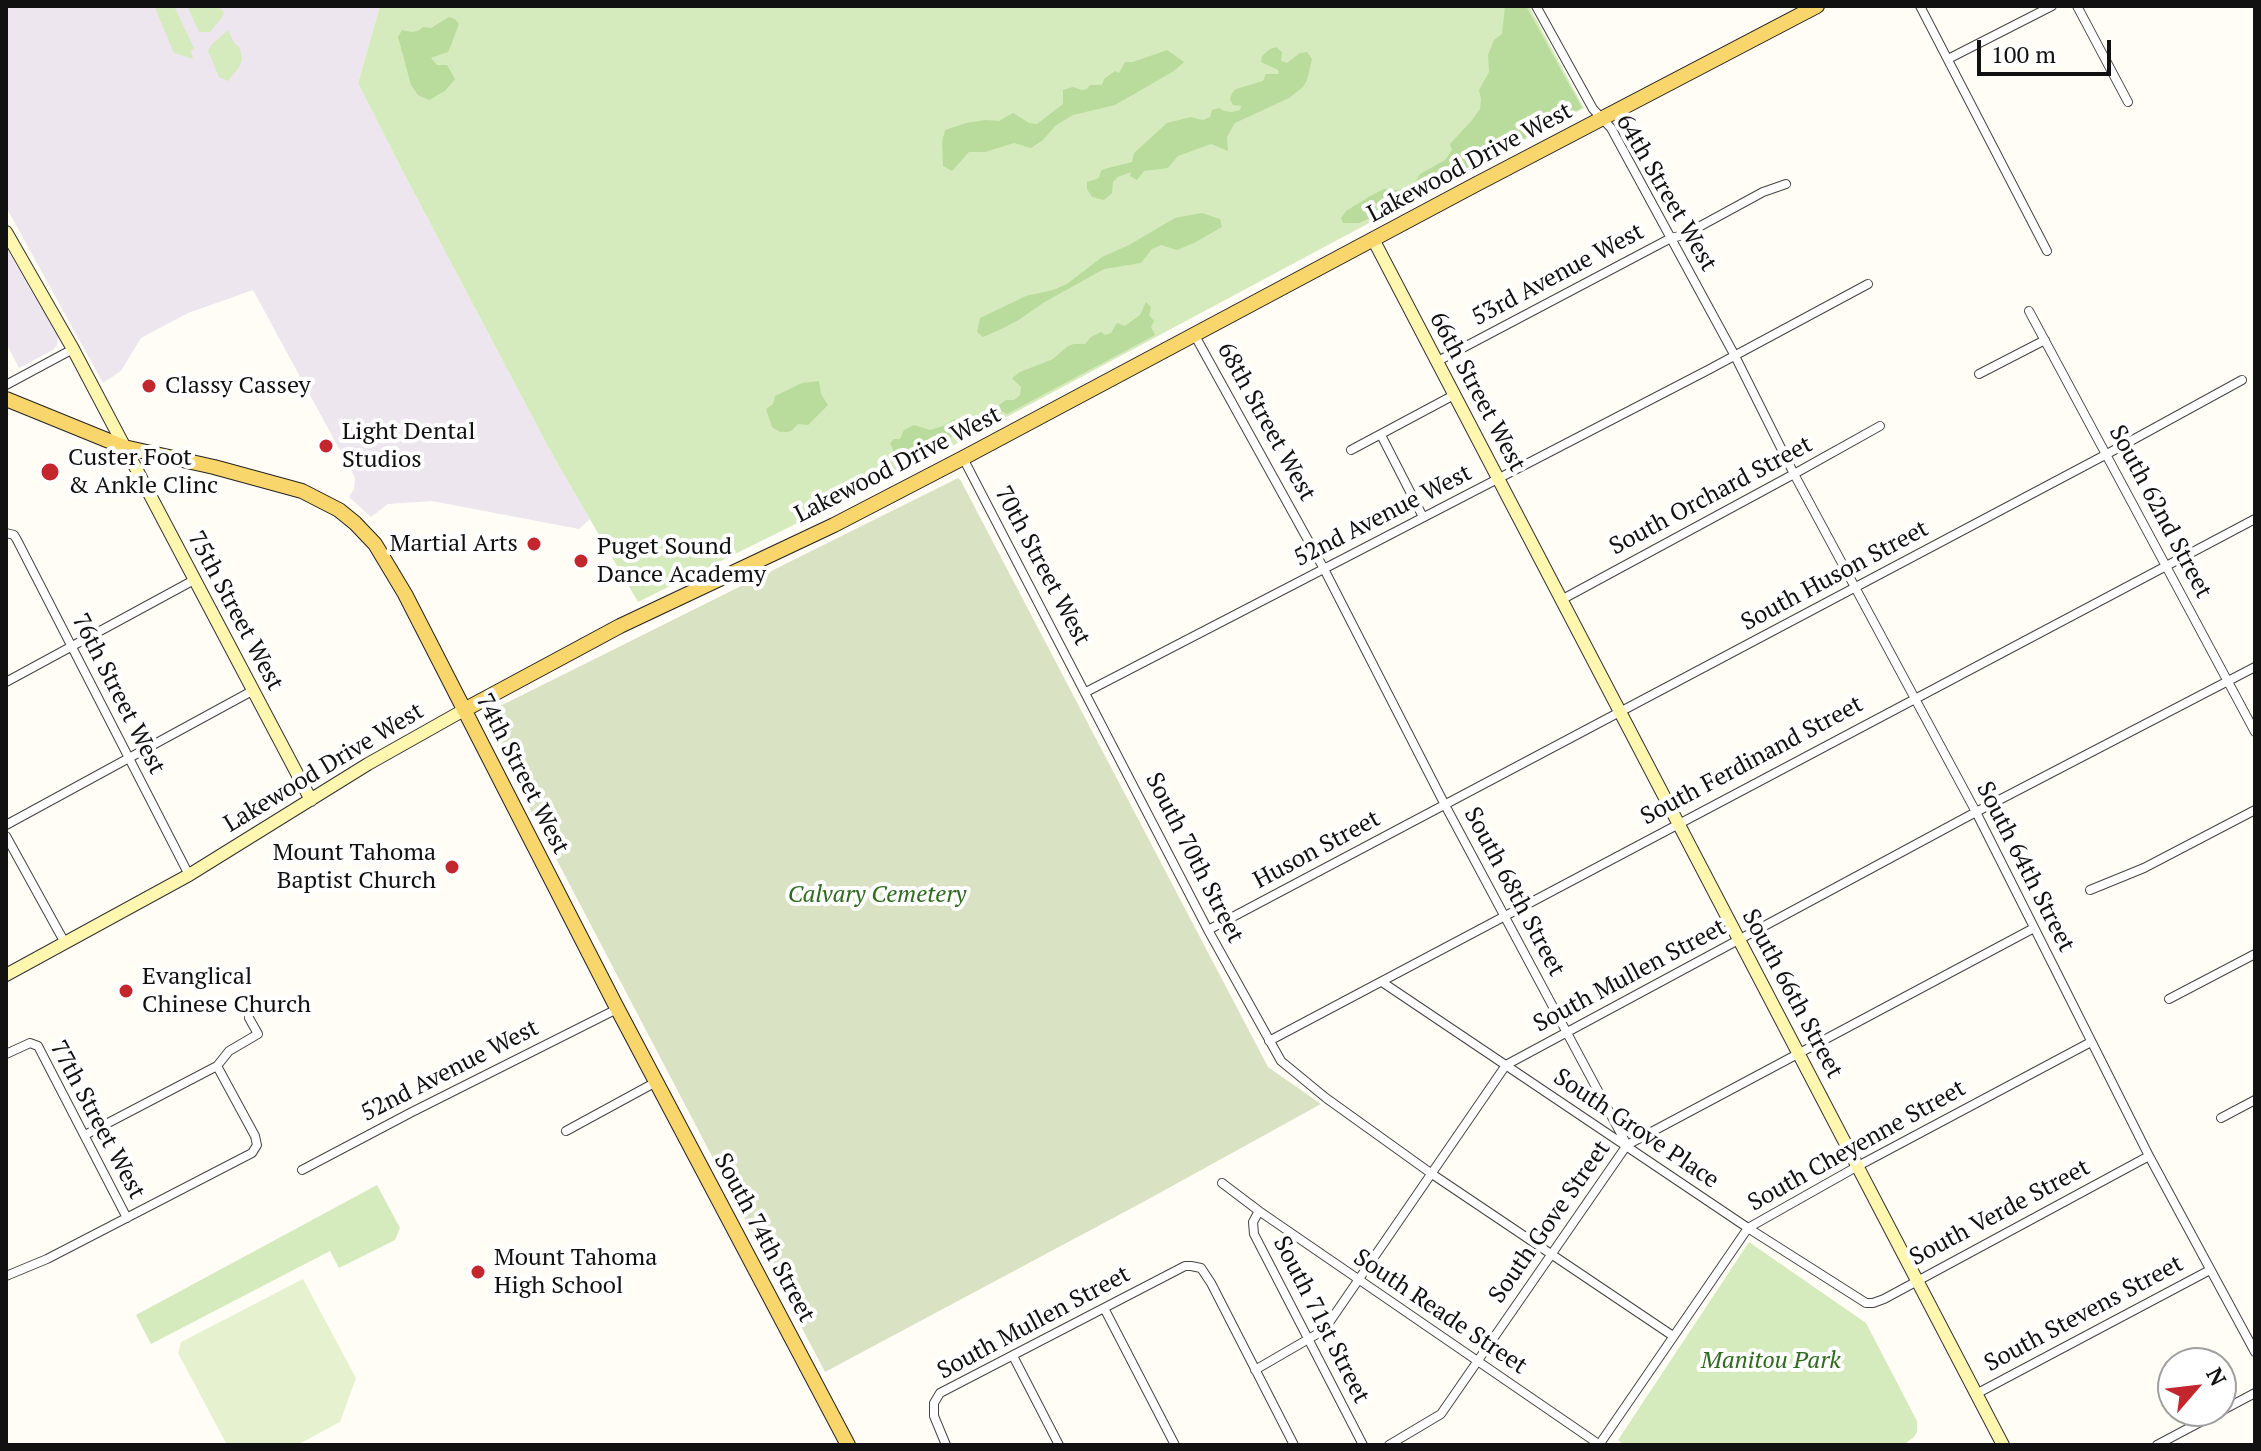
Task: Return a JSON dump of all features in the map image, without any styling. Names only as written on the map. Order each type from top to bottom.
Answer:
[{"type":"main road","name":"Lakewood Drive West","points":[[464,710],[620,626],[834,525],[963,458],[1817,6]]},
{"type":"main road","name":"74th Street West","points":[[6,399],[124,447],[302,491],[323,500],[355,523],[390,565],[640,1053]]},
{"type":"main road","name":"South 74th Street","points":[[640,1053],[848,1445]]},
{"type":"street","name":"64th Street West","points":[[1536,6],[1593,109],[1611,128],[1758,402]]},
{"type":"street","points":[[1920,6],[2047,251]]},
{"type":"street","points":[[1948,59],[2052,6]]},
{"type":"street","points":[[2077,6],[2128,102]]},
{"type":"street","name":"53rd Avenue West","points":[[1436,362],[1671,238],[1684,235],[1762,192],[1786,184]]},
{"type":"street","name":"75th Street West","points":[[7,236],[73,349],[311,800]]},
{"type":"street","name":"66th Street West","points":[[1373,239],[1543,565]]},
{"type":"street","name":"52nd Avenue West","points":[[1086,692],[1868,284]]},
{"type":"street","name":"South 62nd Street","points":[[2029,311],[2255,732]]},
{"type":"street","name":"68th Street West","points":[[1194,334],[1369,656]]},
{"type":"street","points":[[1979,374],[2045,340]]},
{"type":"street","points":[[6,385],[73,349]]},
{"type":"street","name":"South Huson Street","points":[[1445,805],[2242,380]]},
{"type":"street","points":[[1351,450],[1454,395]]},
{"type":"street","name":"South 64th Street","points":[[1758,402],[1976,812],[2149,1156],[2255,1352]]},
{"type":"street","name":"South Orchard Street","points":[[1561,600],[1880,426]]},
{"type":"street","points":[[1381,435],[1423,517]]},
{"type":"street","name":"70th Street West","points":[[963,458],[1086,692]]},
{"type":"street","name":"South Ferdinand Street","points":[[1269,1041],[2255,519]]},
{"type":"street","name":"76th Street West","points":[[8,533],[14,535],[19,543],[189,875]]},
{"type":"street","name":"South 66th Street","points":[[1543,565],[2003,1445]]},
{"type":"street","points":[[6,682],[194,580]]},
{"type":"street","name":"South 68th Street","points":[[1369,656],[1627,1145]]},
{"type":"street","name":"South Mullen Street","points":[[946,1445],[933,1409],[940,1393],[1185,1266],[1201,1268],[1255,1370],[1308,1341],[1324,1330],[1506,1065],[1976,812],[2255,667]]},
{"type":"street","points":[[6,825],[252,691]]},
{"type":"street","name":"South 70th Street","points":[[1086,692],[1208,930],[1286,1067],[1432,1174],[1673,1336]]},
{"type":"street","name":"Lakewood Drive West","points":[[6,975],[189,875],[368,764],[464,710]]},
{"type":"street","name":"Huson Street","points":[[1208,930],[1445,805]]},
{"type":"street","points":[[2090,890],[2144,868],[2255,810]]},
{"type":"street","points":[[6,836],[65,943]]},
{"type":"street","name":"South Gove Street","points":[[1389,1445],[1441,1414],[1627,1145],[2034,928]]},
{"type":"street","points":[[2169,999],[2255,954]]},
{"type":"street","name":"South Grove Place","points":[[1382,982],[1748,1228],[1859,1301],[1870,1304]]},
{"type":"street","name":"52nd Avenue West","points":[[302,1170],[617,1009]]},
{"type":"street","points":[[85,1135],[217,1066],[235,1046],[258,1034],[249,1018]]},
{"type":"street","name":"77th Street West","points":[[6,1054],[32,1042],[39,1048],[127,1218]]},
{"type":"street","name":"South Cheyenne Street","points":[[1600,1445],[1748,1228],[2091,1042]]},
{"type":"street","points":[[6,1276],[47,1259],[252,1153],[256,1141],[217,1066]]},
{"type":"street","points":[[566,1131],[656,1082]]},
{"type":"street","points":[[2221,1118],[2255,1100]]},
{"type":"street","name":"South Verde Street","points":[[1870,1304],[2149,1156]]},
{"type":"street","name":"South 71st Street","points":[[1222,1183],[1259,1211],[1253,1222],[1254,1234],[1363,1445]]},
{"type":"street","name":"South Reade Street","points":[[1259,1211],[1600,1445]]},
{"type":"street","name":"South Stevens Street","points":[[1976,1394],[2210,1270]]},
{"type":"street","points":[[1104,1308],[1175,1445]]},
{"type":"street","points":[[1013,1356],[1059,1445]]},
{"type":"street","points":[[1255,1370],[1294,1445]]},
{"type":"street","points":[[2237,1403],[2255,1393]]},
{"type":"street","points":[[2157,1445],[2191,1427]]},
{"type":"shaded area","points":[[6,6],[380,6],[358,83],[552,454],[590,519],[579,529],[432,501],[388,504],[371,517],[349,497],[355,478],[253,290],[188,313],[141,338],[121,371],[103,383],[6,207]]},
{"type":"shaded area","points":[[6,247],[58,337],[53,350],[19,368],[6,343]]},
{"type":"green space","points":[[174,6],[194,48],[191,51],[193,59],[174,53],[155,8]]},
{"type":"green space","points":[[187,6],[218,6],[224,12],[210,32],[199,32]]},
{"type":"green space","points":[[380,6],[1529,6],[1584,108],[943,451],[638,602],[552,454],[358,83]]},
{"type":"green space","points":[[1505,6],[1526,6],[1582,108],[1380,214],[1359,223],[1343,223],[1341,218],[1346,211],[1370,196],[1384,189],[1398,190],[1410,185],[1420,174],[1445,160],[1452,150],[1450,144],[1480,109],[1479,90],[1489,72],[1488,55],[1494,40],[1502,34]]},
{"type":"green space","points":[[449,17],[459,24],[448,52],[431,58],[437,65],[447,65],[455,79],[445,91],[429,100],[418,95],[411,85],[398,37],[402,30],[411,32],[423,27],[431,28]]},
{"type":"green space","points":[[228,30],[240,48],[242,59],[228,81],[219,77],[208,51]]},
{"type":"green space","points":[[1276,47],[1282,52],[1281,61],[1287,63],[1300,53],[1307,52],[1312,59],[1307,80],[1289,98],[1235,123],[1227,137],[1228,151],[1211,144],[1178,156],[1168,168],[1144,171],[1137,180],[1130,176],[1131,172],[1118,177],[1113,182],[1112,193],[1104,200],[1092,197],[1087,182],[1099,178],[1104,169],[1132,162],[1134,153],[1167,123],[1191,117],[1203,120],[1210,117],[1212,110],[1219,108],[1232,112],[1240,110],[1241,106],[1233,105],[1230,99],[1236,89],[1263,81],[1266,74],[1279,74],[1278,70],[1261,62],[1262,56]]},
{"type":"green space","points":[[1167,50],[1184,62],[1115,105],[1073,115],[1056,125],[1031,148],[1014,143],[985,152],[969,152],[952,171],[943,166],[945,130],[966,123],[999,121],[1013,113],[1029,123],[1037,124],[1063,104],[1063,90],[1073,87],[1082,90],[1090,85],[1102,85],[1104,79],[1115,71],[1119,73],[1125,62]]},
{"type":"green space","points":[[1202,213],[1220,219],[1222,227],[1177,250],[1161,245],[1152,249],[1141,263],[1104,269],[997,331],[983,337],[977,332],[980,318],[1026,296],[1067,284],[1102,257],[1175,218]]},
{"type":"green space","points":[[1146,302],[1151,307],[1149,315],[1154,321],[1151,327],[1155,335],[1007,414],[1000,410],[999,405],[1020,395],[1021,387],[1012,378],[1020,372],[1053,359],[1068,346],[1085,344],[1101,332],[1105,335],[1111,333],[1117,323],[1125,326],[1140,315]]},
{"type":"green space","points":[[819,381],[821,394],[828,405],[808,425],[798,424],[787,432],[772,427],[766,409],[773,404],[775,396],[802,383]]},
{"type":"green space","points":[[955,419],[958,422],[954,436],[940,442],[939,449],[931,456],[924,459],[910,453],[900,457],[894,452],[890,443],[900,439],[904,430],[914,425],[930,430]]},
{"type":"green space","name":"Calvary Cemetery","points":[[958,478],[1268,1067],[1321,1104],[825,1372],[485,719],[490,711]]},
{"type":"green space","points":[[377,1185],[400,1228],[395,1240],[339,1268],[330,1251],[151,1344],[136,1315]]},
{"type":"green space","name":"Manitou Park","points":[[1749,1242],[1866,1323],[1917,1421],[1914,1437],[1903,1445],[1625,1445],[1618,1440]]},
{"type":"green space","points":[[303,1279],[356,1378],[340,1422],[297,1445],[227,1445],[178,1353],[181,1342]]},
{"type":"place","name":"Classy Cassey","points":[[149,386]]},
{"type":"place","name":"Light Dental Studios","points":[[326,446]]},
{"type":"place","name":"Custer Foot & Ankle Clinc","points":[[50,472]]},
{"type":"place","name":"Martial Arts","points":[[534,544]]},
{"type":"place","name":"Puget Sound Dance Academy","points":[[581,561]]},
{"type":"place","name":"Mount Tahoma Baptist Church","points":[[452,867]]},
{"type":"place","name":"Evanglical Chinese Church","points":[[126,991]]},
{"type":"place","name":"Mount Tahoma High School","points":[[478,1272]]}]
